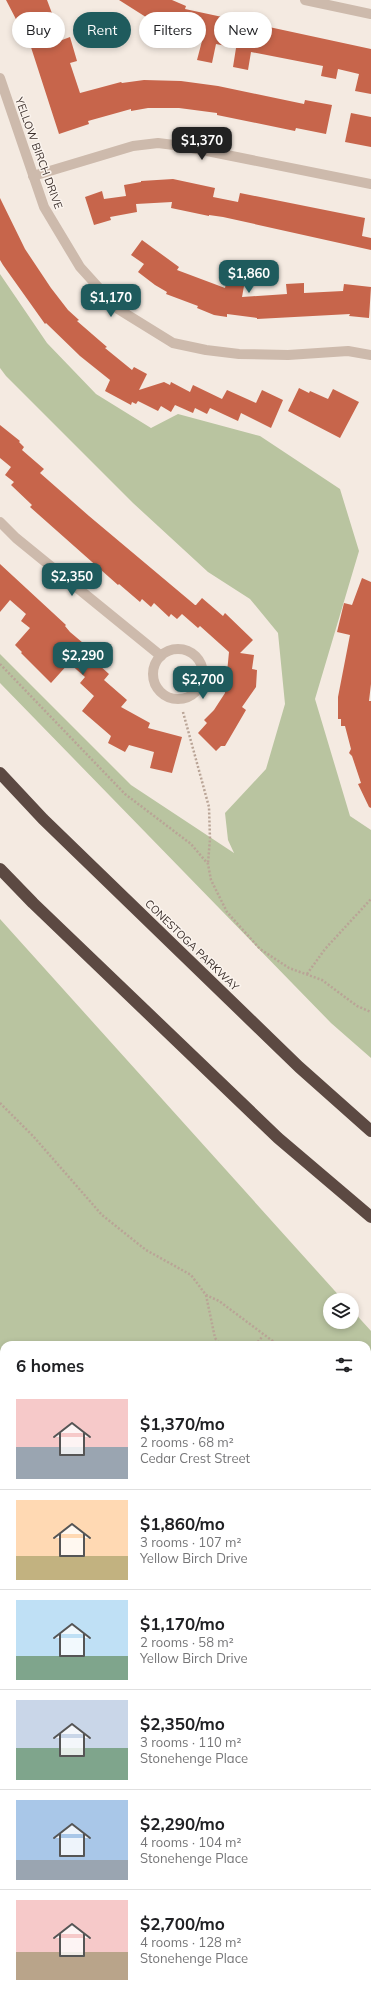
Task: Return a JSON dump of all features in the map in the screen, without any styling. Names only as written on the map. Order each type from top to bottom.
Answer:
[{"type":"highway","name":"CONESTOGA PARKWAY","points":[[0,773],[43,819],[299,1067],[371,1131]]},
{"type":"highway","points":[[0,869],[33,903],[278,1138],[371,1217]]},
{"type":"street","points":[[305,0],[371,14]]},
{"type":"street","name":"YELLOW BIRCH DRIVE","points":[[0,78],[44,207],[80,267],[118,310],[173,343],[206,350],[239,354],[288,355],[348,351],[371,355]]},
{"type":"street","points":[[33,176],[133,146],[158,143],[182,146],[371,184]]},
{"type":"street","points":[[0,522],[16,538],[161,656]]},
{"type":"street","points":[[177,649],[190,652],[197,658],[202,667],[203,676],[196,691],[184,698],[176,699],[161,692],[156,686],[153,671],[155,663],[161,656],[169,651],[177,649]]},
{"type":"path","points":[[0,664],[125,794],[191,844],[208,864]]},
{"type":"path","points":[[183,712],[209,807],[210,839],[208,864],[211,880],[227,912],[260,949],[289,968],[322,980],[357,1006],[371,1012]]},
{"type":"path","points":[[308,974],[325,949],[371,899]]},
{"type":"path","points":[[0,1103],[33,1136],[102,1215],[146,1250],[191,1275],[206,1295],[215,1338],[217,1341]]},
{"type":"path","points":[[206,1295],[219,1301],[273,1341]]},
{"type":"path","points":[[258,1341],[262,1337]]},
{"type":"green space","points":[[0,274],[47,343],[96,394],[151,428],[178,414],[260,436],[340,489],[359,551],[315,699],[350,816],[371,830],[371,1058],[331,1023],[0,683],[0,654],[131,785],[234,853],[228,840],[225,813],[266,769],[285,704],[278,633],[250,599],[208,572],[133,503],[6,376],[0,368]]},
{"type":"green space","points":[[0,919],[337,1293],[323,1293],[323,1329],[359,1329],[359,1318],[371,1331],[371,1341],[0,1341]]},
{"type":"building","points":[[6,0],[47,0],[52,12],[12,12]]},
{"type":"building","points":[[119,0],[172,0],[186,6],[185,9],[199,12],[139,12]]},
{"type":"building","points":[[206,14],[214,15],[215,48],[212,63],[197,60],[200,48],[206,48]]},
{"type":"building","points":[[272,28],[371,49],[371,94],[355,91],[359,74],[338,69],[336,79],[321,76],[323,66],[251,52],[248,70],[233,67],[236,48],[272,48]]},
{"type":"building","points":[[70,37],[77,61],[70,63],[80,93],[121,82],[144,80],[181,81],[218,86],[304,104],[305,100],[332,105],[326,134],[296,128],[295,131],[217,115],[217,113],[179,108],[148,108],[131,111],[131,109],[88,121],[89,124],[59,134],[31,48],[65,48],[65,39]]},
{"type":"building","points":[[351,113],[371,117],[371,147],[345,142]]},
{"type":"building","points":[[173,179],[215,188],[213,197],[238,202],[240,193],[365,218],[362,236],[371,238],[371,250],[223,217],[209,216],[171,208],[172,202],[136,204],[137,212],[110,217],[111,220],[94,225],[85,197],[102,191],[104,199],[126,196],[124,185],[141,181]]},
{"type":"building","points":[[0,198],[25,249],[51,288],[68,310],[79,320],[77,321],[107,347],[105,348],[132,370],[134,367],[147,374],[139,390],[164,382],[170,385],[171,382],[190,392],[193,385],[222,399],[227,390],[256,403],[262,390],[283,400],[271,428],[241,413],[238,421],[210,408],[207,414],[195,408],[193,413],[175,405],[171,412],[161,406],[158,411],[138,401],[136,404],[132,402],[131,405],[105,391],[110,380],[80,356],[46,323],[45,324],[0,260]]},
{"type":"building","points":[[142,240],[179,267],[177,270],[225,288],[226,283],[244,286],[242,297],[287,294],[286,284],[304,283],[304,293],[343,291],[344,284],[371,287],[369,318],[349,316],[350,314],[257,319],[227,314],[227,317],[214,315],[197,308],[198,306],[166,294],[167,292],[138,272],[144,264],[131,255]]},
{"type":"building","points":[[299,388],[328,399],[333,389],[359,402],[340,438],[288,411]]},
{"type":"building","points":[[0,425],[20,441],[19,442],[24,447],[22,450],[44,469],[40,473],[89,516],[195,605],[202,598],[223,616],[225,613],[253,640],[240,653],[254,655],[252,669],[257,670],[256,687],[242,707],[246,710],[225,746],[221,746],[216,751],[198,733],[207,723],[204,720],[214,710],[225,693],[229,652],[200,626],[198,628],[182,614],[177,619],[171,614],[169,617],[154,603],[151,607],[142,599],[140,602],[119,584],[118,585],[30,507],[32,505],[11,485],[14,482],[5,475],[11,467],[0,458]]},
{"type":"building","points":[[0,564],[66,625],[65,626],[70,632],[83,643],[82,645],[91,652],[88,655],[109,674],[104,680],[127,700],[121,707],[150,723],[148,728],[182,737],[172,773],[150,768],[154,752],[129,745],[125,752],[108,743],[111,736],[82,711],[94,696],[80,683],[85,677],[69,663],[51,683],[21,653],[22,652],[15,645],[30,628],[21,621],[26,614],[10,600],[0,612]]},
{"type":"building","points":[[362,578],[371,582],[371,684],[369,701],[371,701],[371,808],[369,807],[358,784],[361,783],[352,756],[349,753],[351,749],[345,726],[341,726],[341,719],[338,719],[338,697],[350,635],[337,632],[344,603],[352,605]]}]
